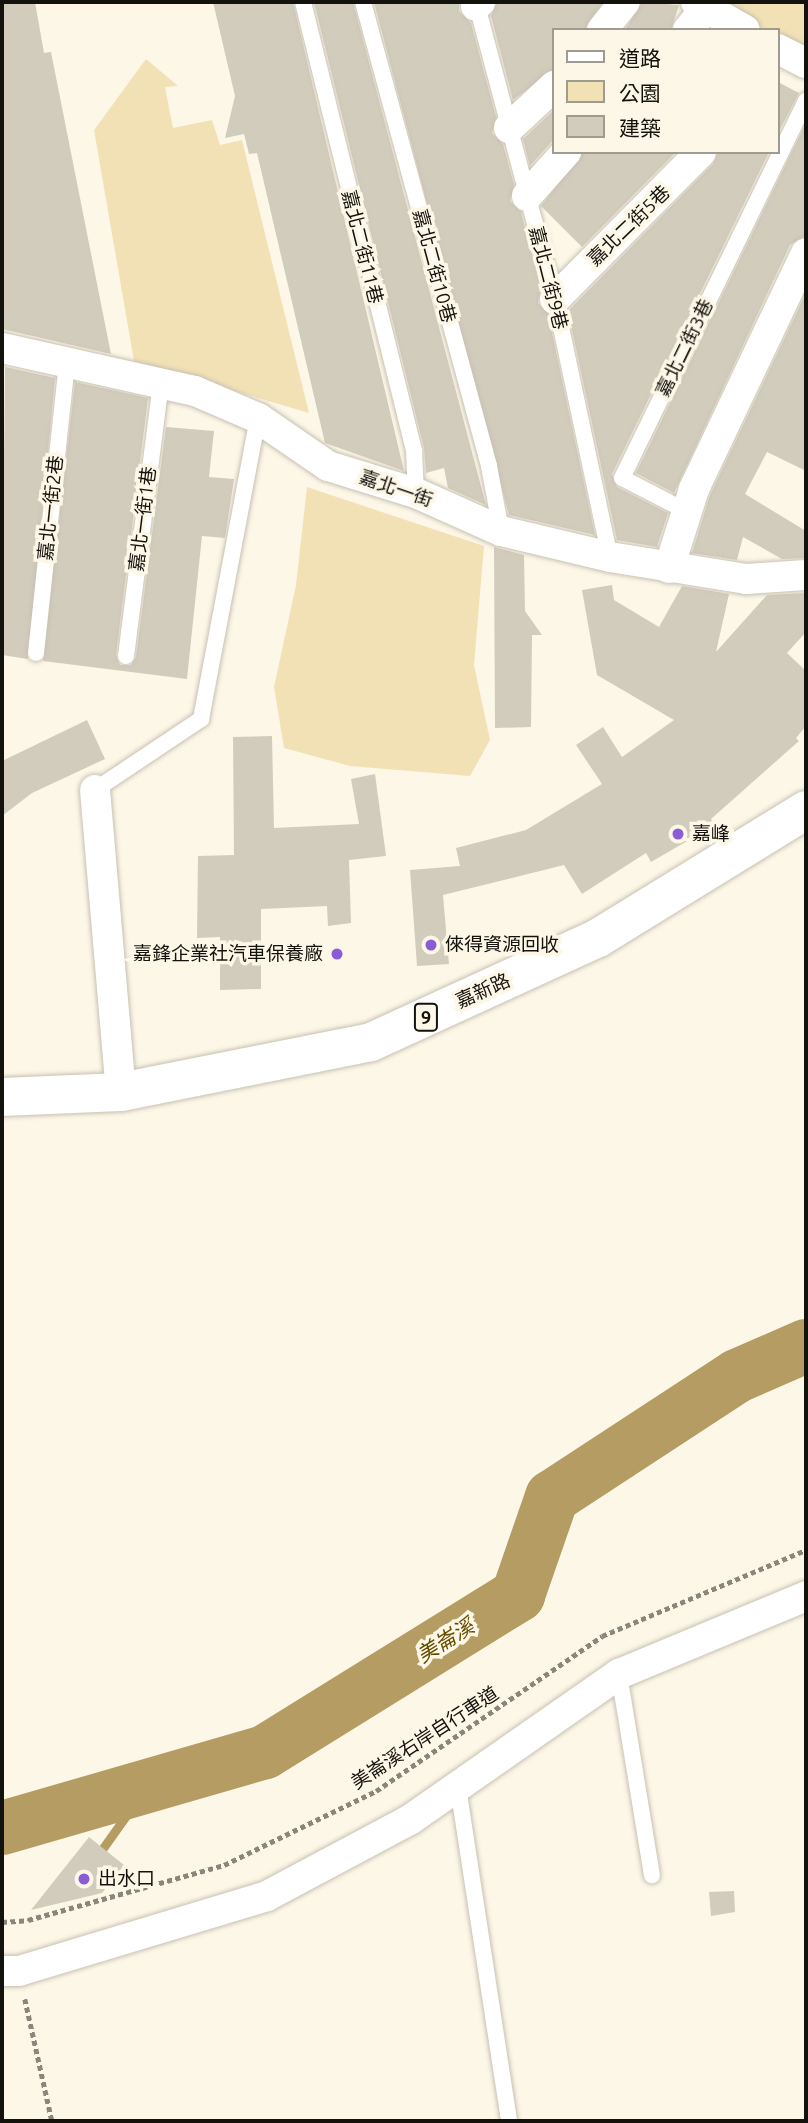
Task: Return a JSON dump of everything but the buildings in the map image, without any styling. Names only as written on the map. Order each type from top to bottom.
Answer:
[{"type":"main road","name":"嘉新路","points":[[2,1097],[121,1092],[371,1042],[598,938],[806,810]]},
{"type":"street","points":[[603,28],[625,2]]},
{"type":"street","points":[[697,13],[739,28]]},
{"type":"street","points":[[509,128],[552,88]]},
{"type":"street","points":[[527,195],[564,154]]},
{"type":"street","name":"嘉北二街5巷","points":[[555,299],[699,154]]},
{"type":"street","points":[[669,568],[694,489],[806,253]]},
{"type":"street","name":"嘉北一街","points":[[2,348],[161,382],[258,418],[328,466],[416,493],[501,531],[610,557],[746,579],[804,570]]},
{"type":"street","points":[[95,790],[121,1092]]},
{"type":"street","points":[[10,1971],[267,1896],[411,1819],[619,1674],[806,1596]]},
{"type":"lane","name":"嘉北二街11巷","points":[[303,2],[414,452],[416,493]]},
{"type":"lane","name":"嘉北二街10巷","points":[[363,2],[489,466],[501,531]]},
{"type":"lane","name":"嘉北二街9巷","points":[[477,3],[555,299],[610,557]]},
{"type":"lane","name":"嘉北二街3巷","points":[[780,153],[806,100]]},
{"type":"lane","name":"嘉北二街3巷","points":[[669,568],[686,511],[622,478],[780,154]]},
{"type":"lane","name":"嘉北一街2巷","points":[[36,653],[66,363]]},
{"type":"lane","name":"嘉北一街1巷","points":[[126,656],[161,382]]},
{"type":"lane","points":[[95,790],[201,719],[258,418]]},
{"type":"lane","points":[[619,1674],[652,1875]]},
{"type":"lane","points":[[458,1787],[509,2121]]},
{"type":"path","name":"美崙溪右岸自行車道","points":[[2,1922],[27,1920],[224,1865],[376,1791],[602,1636],[806,1550]]},
{"type":"path","points":[[10,1971],[52,2121]]},
{"type":"green space","points":[[725,2],[806,2],[806,49],[780,39],[780,28],[757,28]]},
{"type":"green space","points":[[146,59],[178,86],[165,87],[173,128],[212,120],[220,145],[242,140],[309,413],[134,361],[94,130]]},
{"type":"green space","points":[[307,487],[484,546],[474,665],[490,740],[470,776],[350,766],[284,748],[274,687],[296,585]]},
{"type":"waterway","name":"美崙溪","points":[[2,1828],[265,1752],[518,1595],[552,1497],[737,1376],[806,1346]]},
{"type":"waterway","points":[[103,1848],[147,1786]]},
{"type":"place","name":"嘉峰","points":[[678,834]]},
{"type":"place","name":"倈得資源回收","points":[[431,945]]},
{"type":"place","name":"嘉鋒企業社汽車保養廠","points":[[337,954]]},
{"type":"place","name":"出水口","points":[[84,1879]]}]
